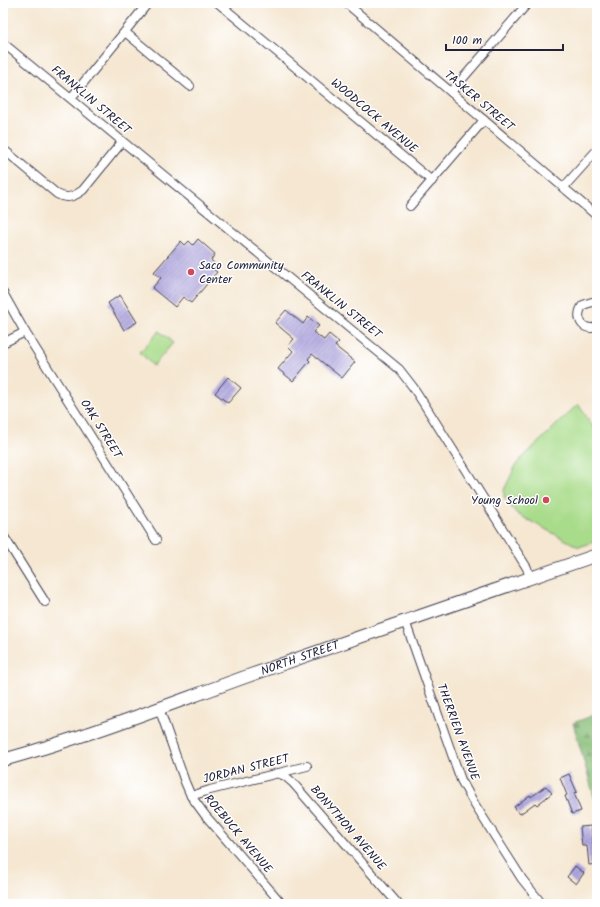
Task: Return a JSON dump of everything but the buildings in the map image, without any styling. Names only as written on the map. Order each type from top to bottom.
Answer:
[{"type":"main road","name":"NORTH STREET","points":[[4,758],[45,748],[95,732],[405,621],[597,555]]},
{"type":"street","points":[[70,98],[148,3]]},
{"type":"street","name":"WOODCOCK AVENUE","points":[[218,3],[432,181]]},
{"type":"street","name":"TASKER STREET","points":[[346,3],[597,216]]},
{"type":"street","points":[[451,92],[528,3]]},
{"type":"street","points":[[125,32],[190,86]]},
{"type":"street","name":"FRANKLIN STREET","points":[[3,43],[399,369],[413,387],[439,427],[527,568],[530,578]]},
{"type":"street","points":[[410,206],[484,120]]},
{"type":"street","points":[[3,149],[59,195],[72,197],[86,186],[122,142]]},
{"type":"street","points":[[563,188],[597,150]]},
{"type":"street","name":"OAK STREET","points":[[3,293],[25,332],[156,540]]},
{"type":"street","points":[[597,303],[592,302],[583,305],[579,313],[579,318],[580,322],[587,328],[597,328]]},
{"type":"street","points":[[3,343],[25,332]]},
{"type":"street","points":[[3,536],[44,602]]},
{"type":"street","name":"THERRIEN AVENUE","points":[[405,621],[459,776],[475,805],[522,879],[542,904]]},
{"type":"street","name":"ROEBUCK AVENUE","points":[[159,708],[191,796],[205,815],[282,904]]},
{"type":"street","name":"JORDAN STREET","points":[[191,796],[307,766]]},
{"type":"street","name":"BONYTHON AVENUE","points":[[277,773],[285,776],[293,783],[398,904]]},
{"type":"green space","points":[[159,331],[173,343],[153,366],[140,352]]},
{"type":"green space","points":[[578,404],[597,432],[597,541],[579,547],[517,514],[504,497],[504,490],[517,463]]},
{"type":"green space","points":[[597,714],[597,807],[573,723]]},
{"type":"place","name":"Saco Community Center","points":[[191,272]]},
{"type":"place","name":"Young School","points":[[546,500]]}]
